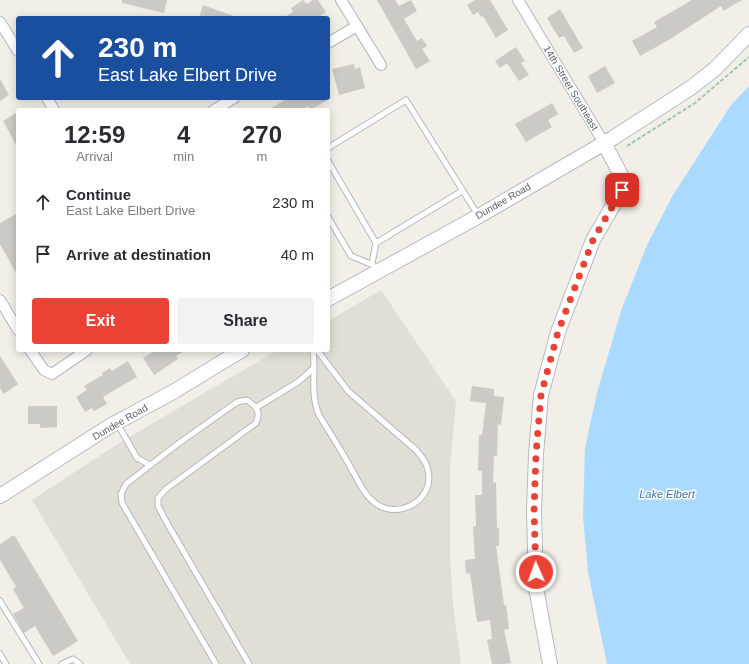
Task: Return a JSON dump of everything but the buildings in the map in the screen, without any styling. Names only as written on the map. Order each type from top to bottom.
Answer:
[{"type":"main road","name":"Dundee Road","points":[[330,298],[375,267],[479,216],[604,143],[692,87],[716,68],[749,34]]},
{"type":"main road","name":"14th Street Southeast","points":[[550,664],[536,588],[534,511],[536,454],[541,395],[558,332],[593,240],[622,190],[622,177],[604,143]]},
{"type":"main road","name":"Dundee Road","points":[[0,496],[117,422],[172,392],[239,352]]},
{"type":"street","points":[[341,0],[381,66]]},
{"type":"street","name":"14th Street Southeast","points":[[523,2],[604,143]]},
{"type":"street","points":[[0,22],[15,37]]},
{"type":"street","points":[[330,42],[357,26]]},
{"type":"street","points":[[217,108],[231,100]]},
{"type":"street","points":[[0,300],[16,327]]},
{"type":"street","points":[[31,352],[44,370],[52,374],[84,352]]},
{"type":"lane","points":[[330,147],[406,100],[479,216]]},
{"type":"lane","points":[[330,164],[376,243],[375,267],[351,256],[330,221]]},
{"type":"lane","points":[[376,243],[462,191]]},
{"type":"lane","points":[[313,352],[315,405],[364,491],[376,504],[390,510],[406,510],[419,500],[427,486],[429,472],[425,461],[416,450],[348,390],[320,352]]},
{"type":"lane","points":[[257,407],[298,382],[314,368]]},
{"type":"lane","points":[[216,664],[122,504],[121,494],[126,484],[150,465],[237,402],[247,400],[257,407],[259,416],[256,423],[166,489],[158,498],[158,506],[249,664]]},
{"type":"lane","points":[[117,422],[137,458],[150,465]]},
{"type":"lane","points":[[0,600],[39,664]]},
{"type":"lane","points":[[0,654],[6,664]]},
{"type":"lane","points":[[62,664],[73,659],[80,664]]},
{"type":"shaded area","points":[[381,290],[456,401],[450,467],[450,557],[453,605],[461,664],[130,664],[32,500],[119,443],[275,352],[330,352],[330,320]]},
{"type":"water","name":"Lake Elbert","points":[[749,86],[749,664],[607,664],[588,572],[583,517],[585,448],[597,393],[621,311],[647,245],[673,195],[731,105]]},
{"type":"route","points":[[536,572],[534,511],[536,454],[541,395],[558,332],[593,240],[622,190]]}]
